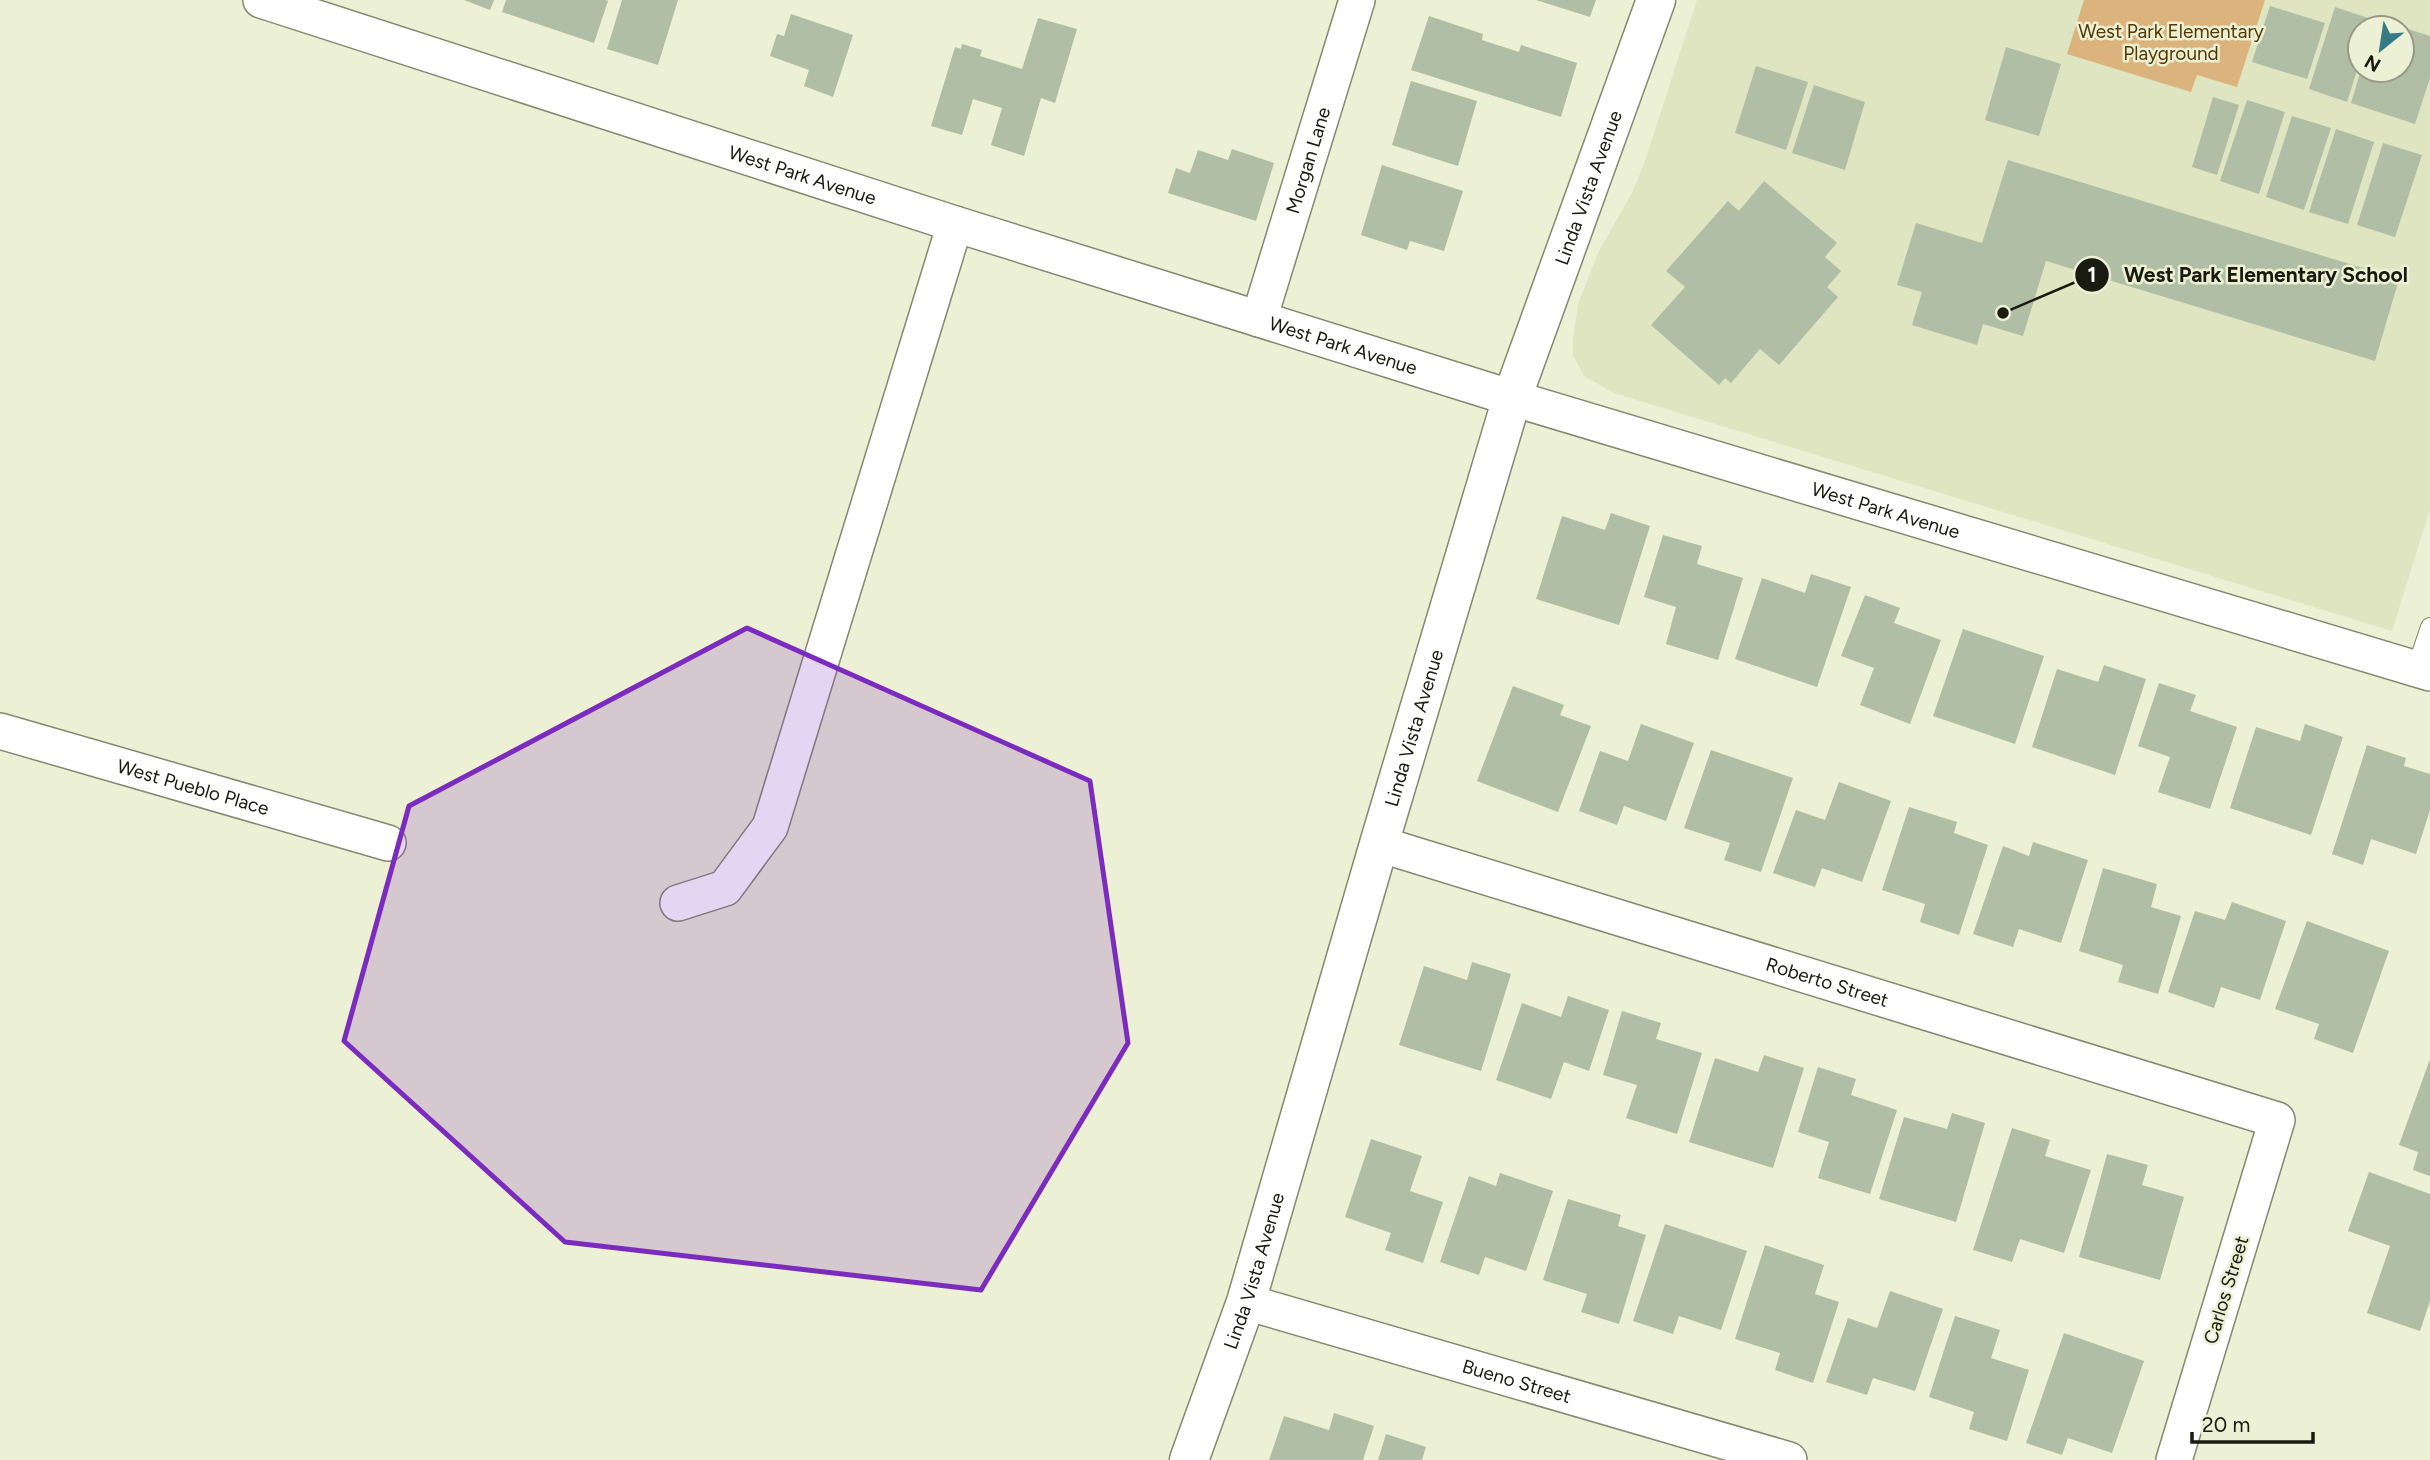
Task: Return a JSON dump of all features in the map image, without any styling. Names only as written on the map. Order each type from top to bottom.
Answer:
[{"type":"street","name":"West Park Avenue","points":[[261,0],[956,224],[1513,398],[2423,671]]},
{"type":"street","name":"Morgan Lane","points":[[1259,319],[1357,0]]},
{"type":"street","name":"Linda Vista Avenue","points":[[1189,1460],[1246,1302],[1378,844],[1513,398],[1656,0]]},
{"type":"street","points":[[678,903],[725,888],[770,827],[956,224]]},
{"type":"street","name":"West Pueblo Place","points":[[0,731],[388,843]]},
{"type":"street","name":"Roberto Street","points":[[1378,844],[2277,1120]]},
{"type":"street","name":"Carlos Street","points":[[2174,1460],[2277,1120]]},
{"type":"street","name":"Bueno Street","points":[[1246,1302],[1789,1460]]},
{"type":"lane","points":[[2423,671],[2430,627]]},
{"type":"highlighted area","points":[[747,628],[1090,781],[1128,1043],[981,1290],[565,1242],[344,1041],[409,806]]},
{"type":"shaded area","points":[[1697,0],[2430,0],[2430,509],[2392,631],[1614,393],[1584,376],[1573,355],[1578,304],[1598,253],[1633,191]]},
{"type":"green space","name":"West Park Elementary Playground","points":[[2084,0],[2265,0],[2237,87],[2197,75],[2191,92],[2067,54]]},
{"type":"building","points":[[464,0],[494,0],[490,10]]},
{"type":"building","points":[[506,0],[608,1],[594,43],[502,12]]},
{"type":"building","points":[[622,0],[678,0],[658,65],[607,49]]},
{"type":"building","points":[[1536,0],[1596,0],[1590,17]]},
{"type":"building","points":[[2270,6],[2325,23],[2307,79],[2252,62]]},
{"type":"building","points":[[2335,7],[2356,14],[2346,14],[2346,84],[2353,84],[2347,102],[2309,89]]},
{"type":"building","points":[[791,14],[853,35],[833,97],[804,86],[809,70],[770,56],[777,34],[784,36]]},
{"type":"building","points":[[1429,16],[1483,34],[1482,40],[1519,52],[1521,45],[1577,63],[1561,117],[1411,70]]},
{"type":"building","points":[[1038,18],[1077,29],[1055,103],[1041,98],[1024,156],[991,145],[1002,108],[973,99],[962,135],[931,126],[955,47],[961,49],[962,44],[982,50],[980,56],[1022,69]]},
{"type":"building","points":[[2416,32],[2430,36],[2430,78],[2415,124],[2351,103],[2357,84],[2416,84]]},
{"type":"building","points":[[2006,47],[2061,64],[2039,136],[1985,120]]},
{"type":"building","points":[[1756,66],[1808,82],[1786,150],[1735,133]]},
{"type":"building","points":[[1411,81],[1477,101],[1458,166],[1392,145]]},
{"type":"building","points":[[1814,85],[1865,102],[1845,170],[1792,153]]},
{"type":"building","points":[[2213,97],[2239,105],[2217,175],[2192,167]]},
{"type":"building","points":[[2247,100],[2285,112],[2259,194],[2220,181]]},
{"type":"building","points":[[2292,116],[2331,128],[2304,210],[2266,197]]},
{"type":"building","points":[[2336,129],[2374,142],[2348,224],[2309,212]]},
{"type":"building","points":[[2383,143],[2422,155],[2395,237],[2357,225]]},
{"type":"building","points":[[1232,149],[1274,163],[1256,221],[1168,193],[1176,168],[1190,173],[1198,150],[1228,160]]},
{"type":"building","points":[[2008,160],[2399,279],[2375,361],[2046,261],[2023,336],[1983,324],[1977,345],[1912,325],[1922,292],[1897,285],[1916,223],[1982,243]]},
{"type":"building","points":[[1382,165],[1463,191],[1444,251],[1410,241],[1407,250],[1361,235]]},
{"type":"building","points":[[1764,181],[1837,243],[1825,257],[1841,271],[1827,287],[1838,297],[1779,365],[1760,349],[1731,383],[1725,378],[1719,385],[1651,325],[1685,287],[1666,271],[1728,201],[1739,211]]},
{"type":"building","points":[[1611,513],[1650,526],[1619,625],[1536,599],[1562,516],[1605,530]]},
{"type":"building","points":[[1663,535],[1702,546],[1697,564],[1743,578],[1718,660],[1666,644],[1676,607],[1644,597]]},
{"type":"building","points":[[1811,574],[1851,587],[1817,687],[1735,659],[1762,578],[1805,593]]},
{"type":"building","points":[[1865,595],[1900,608],[1894,623],[1941,640],[1910,724],[1860,705],[1874,668],[1841,656]]},
{"type":"building","points":[[1963,629],[2044,656],[2015,744],[1933,716]]},
{"type":"building","points":[[2104,665],[2146,679],[2115,775],[2032,747],[2057,669],[2098,682]]},
{"type":"building","points":[[2159,683],[2196,695],[2190,711],[2237,727],[2210,809],[2158,792],[2170,757],[2138,746]]},
{"type":"building","points":[[1513,686],[1564,705],[1560,715],[1591,726],[1558,812],[1477,781]]},
{"type":"building","points":[[1641,724],[1694,743],[1666,821],[1624,806],[1617,825],[1579,811],[1600,751],[1628,761]]},
{"type":"building","points":[[2305,724],[2343,737],[2311,835],[2230,808],[2256,727],[2300,741]]},
{"type":"building","points":[[2367,745],[2406,758],[2404,766],[2430,774],[2430,810],[2416,854],[2371,839],[2363,865],[2332,854]]},
{"type":"building","points":[[1711,750],[1793,778],[1761,872],[1724,860],[1730,843],[1684,828]]},
{"type":"building","points":[[1839,782],[1891,801],[1862,882],[1822,868],[1815,887],[1773,873],[1796,810],[1825,820]]},
{"type":"building","points":[[1909,807],[1957,822],[1954,833],[1988,845],[1959,935],[1920,922],[1925,904],[1882,890]]},
{"type":"building","points":[[2033,842],[2088,860],[2061,943],[2019,929],[2013,947],[1973,934],[2003,846],[2029,856]]},
{"type":"building","points":[[2103,868],[2157,884],[2151,907],[2181,916],[2158,994],[2118,982],[2123,965],[2079,951]]},
{"type":"building","points":[[2232,902],[2286,921],[2260,1000],[2221,987],[2214,1008],[2168,992],[2195,911],[2225,920]]},
{"type":"building","points":[[2307,921],[2389,951],[2353,1053],[2314,1039],[2319,1024],[2275,1009]]},
{"type":"building","points":[[1472,962],[1511,974],[1481,1071],[1399,1045],[1424,966],[1467,980]]},
{"type":"building","points":[[1568,996],[1609,1010],[1589,1071],[1564,1062],[1551,1099],[1496,1080],[1522,1003],[1561,1017]]},
{"type":"building","points":[[1622,1011],[1661,1023],[1656,1039],[1702,1053],[1677,1134],[1626,1118],[1637,1085],[1603,1075]]},
{"type":"building","points":[[1764,1055],[1804,1068],[1773,1168],[1689,1142],[1715,1058],[1758,1072]]},
{"type":"building","points":[[2430,1059],[2430,1176],[2413,1170],[2418,1152],[2399,1145]]},
{"type":"building","points":[[1818,1067],[1856,1079],[1851,1095],[1897,1110],[1870,1194],[1818,1178],[1829,1142],[1798,1132]]},
{"type":"building","points":[[1952,1113],[1985,1123],[1956,1222],[1879,1199],[1904,1117],[1947,1129]]},
{"type":"building","points":[[2012,1128],[2050,1140],[2045,1156],[2091,1170],[2064,1253],[2020,1239],[2012,1262],[1973,1250]]},
{"type":"building","points":[[1371,1139],[1422,1156],[1410,1191],[1443,1202],[1423,1263],[1385,1250],[1391,1233],[1345,1217]]},
{"type":"building","points":[[2107,1154],[2148,1165],[2142,1185],[2184,1197],[2160,1280],[2079,1257]]},
{"type":"building","points":[[2369,1172],[2430,1194],[2430,1301],[2420,1331],[2367,1313],[2390,1246],[2348,1231]]},
{"type":"building","points":[[1500,1173],[1553,1191],[1526,1271],[1485,1257],[1479,1275],[1440,1262],[1469,1176],[1496,1186]]},
{"type":"building","points":[[1568,1199],[1621,1215],[1618,1226],[1646,1235],[1619,1324],[1581,1312],[1587,1294],[1543,1280]]},
{"type":"building","points":[[1665,1224],[1747,1251],[1721,1330],[1679,1316],[1673,1334],[1633,1321]]},
{"type":"building","points":[[1765,1245],[1824,1265],[1815,1294],[1839,1302],[1813,1383],[1775,1370],[1780,1353],[1735,1339]]},
{"type":"building","points":[[1890,1291],[1943,1309],[1915,1391],[1873,1378],[1867,1395],[1826,1382],[1848,1318],[1877,1328]]},
{"type":"building","points":[[1955,1316],[2000,1330],[1991,1358],[2029,1370],[2007,1441],[1969,1429],[1974,1412],[1929,1397]]},
{"type":"building","points":[[2064,1333],[2144,1361],[2112,1453],[2068,1438],[2062,1455],[2026,1443]]},
{"type":"building","points":[[1334,1413],[1374,1426],[1363,1460],[1269,1460],[1284,1416],[1329,1430]]},
{"type":"building","points":[[1386,1434],[1426,1447],[1422,1460],[1378,1460]]},
{"type":"place","name":"West Park Elementary School","points":[[2003,313]]}]
